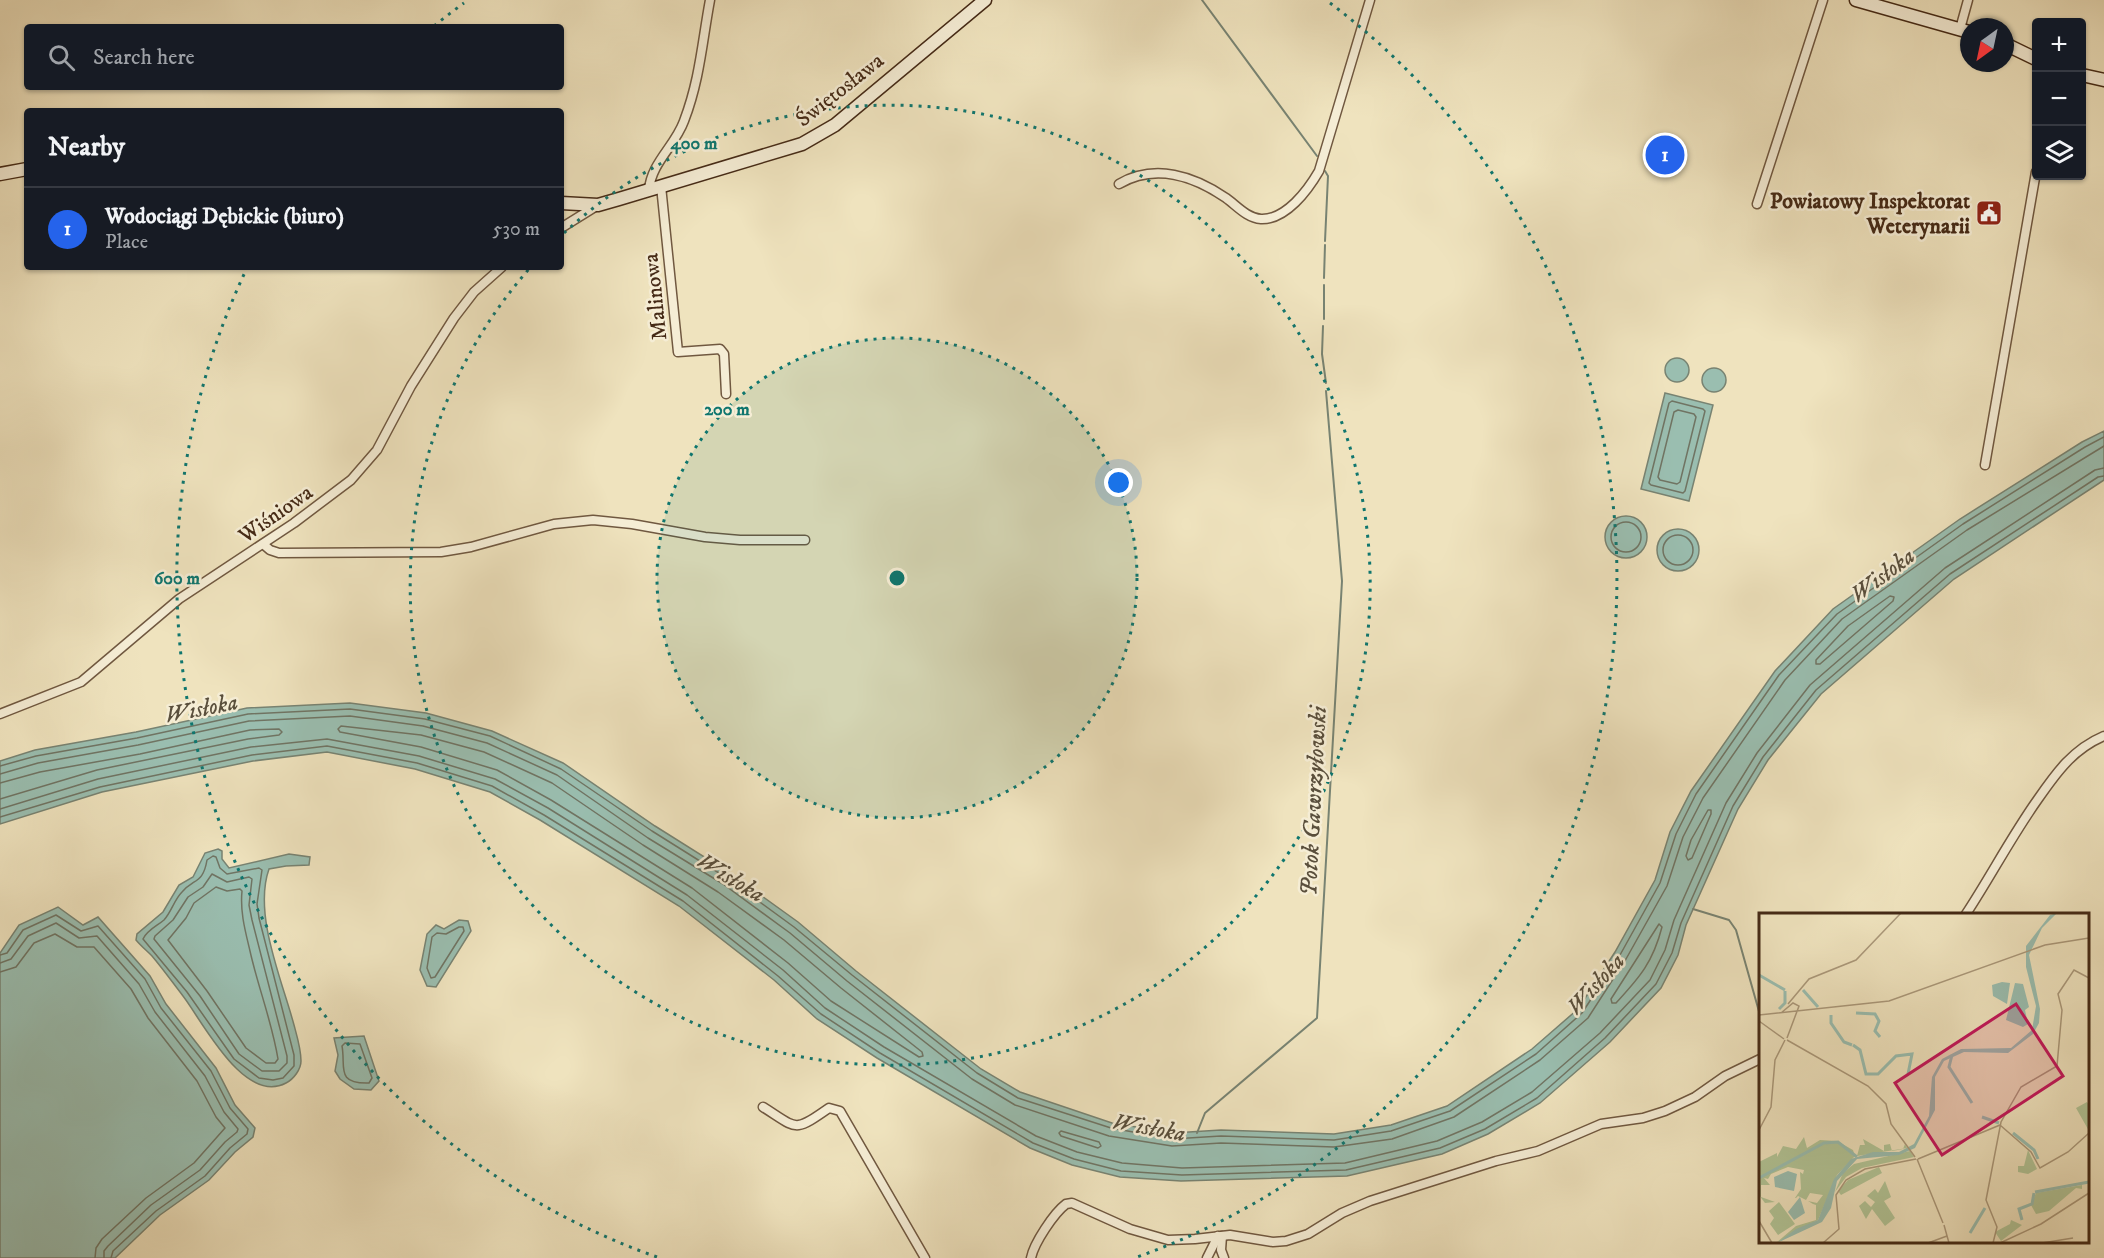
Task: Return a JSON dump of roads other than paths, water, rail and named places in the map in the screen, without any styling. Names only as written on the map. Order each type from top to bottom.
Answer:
[{"type":"street","points":[[655,188],[654,170],[680,130],[696,86],[710,0]]},
{"type":"street","name":"Świętosława","points":[[564,203],[598,205],[814,139],[835,125],[985,0]]},
{"type":"street","points":[[1119,184],[1136,176],[1154,173],[1178,175],[1199,182],[1223,196],[1242,212],[1261,219],[1279,214],[1305,192],[1320,171],[1370,0]]},
{"type":"street","points":[[1757,204],[1823,0]]},
{"type":"street","points":[[1856,0],[1960,29]]},
{"type":"street","points":[[1966,18],[1968,0]]},
{"type":"street","points":[[2014,48],[2032,57]]},
{"type":"street","points":[[2086,76],[2104,80]]},
{"type":"street","points":[[0,174],[24,170]]},
{"type":"street","points":[[1985,465],[2036,180]]},
{"type":"street","name":"Malinowa","points":[[655,188],[678,352],[720,349],[724,354],[726,394]]},
{"type":"street","points":[[564,226],[598,205]]},
{"type":"street","name":"Wiśniowa","points":[[0,714],[81,682],[179,599],[263,544],[339,490],[368,463],[411,386],[443,335],[474,292],[499,270]]},
{"type":"street","points":[[263,544],[279,553],[441,552],[493,542],[554,524],[593,520],[632,524],[705,537],[805,540]]},
{"type":"street","points":[[1967,913],[2013,834],[2054,776],[2070,758],[2085,746],[2104,736]]},
{"type":"street","points":[[1031,1258],[1033,1250],[1056,1213],[1066,1204],[1072,1203],[1124,1227],[1156,1238],[1181,1240],[1220,1236],[1273,1242],[1286,1241],[1319,1228],[1342,1213],[1370,1201],[1538,1150],[1601,1124],[1644,1118],[1665,1112],[1695,1097],[1734,1071],[1759,1060]]},
{"type":"street","points":[[763,1107],[792,1126],[801,1126],[829,1108],[840,1111],[925,1258]]},
{"type":"street","points":[[1207,1258],[1220,1236]]},
{"type":"street","points":[[1220,1236],[1224,1258]]},
{"type":"water","points":[[1677,358],[1686,361],[1689,370],[1686,379],[1677,382],[1668,379],[1665,370],[1668,361]]},
{"type":"water","points":[[1714,368],[1723,371],[1726,380],[1723,389],[1714,392],[1705,389],[1702,380],[1705,371]]},
{"type":"water","points":[[1665,393],[1713,405],[1689,501],[1641,489]]},
{"type":"water","name":"Wisłoka","points":[[2104,431],[2104,480],[1954,579],[1821,694],[1768,760],[1738,809],[1686,925],[1678,955],[1661,988],[1610,1042],[1540,1103],[1488,1134],[1442,1154],[1347,1176],[1181,1181],[1120,1177],[1072,1165],[1030,1148],[877,1058],[817,1019],[774,980],[679,906],[540,820],[490,792],[415,769],[327,752],[253,761],[102,792],[0,824],[0,761],[35,750],[136,732],[247,708],[350,703],[426,713],[492,731],[563,763],[655,826],[730,873],[798,922],[856,971],[981,1069],[1020,1092],[1112,1123],[1173,1133],[1221,1130],[1334,1134],[1391,1125],[1447,1106],[1532,1049],[1578,1009],[1615,952],[1655,880],[1670,832],[1691,791],[1775,671],[1833,609],[1960,519],[2082,442]]},
{"type":"water","points":[[1626,516],[1641,522],[1647,537],[1641,552],[1626,558],[1611,552],[1605,537],[1611,522]]},
{"type":"water","points":[[1678,529],[1693,535],[1699,550],[1693,565],[1678,571],[1663,565],[1657,550],[1663,535]]},
{"type":"water","points":[[218,849],[222,851],[222,859],[229,868],[289,854],[310,857],[309,865],[269,869],[265,887],[264,906],[271,947],[301,1056],[298,1070],[286,1083],[270,1087],[255,1082],[240,1072],[213,1041],[160,966],[136,940],[137,934],[163,912],[179,885],[193,877],[205,853]]},
{"type":"water","points":[[58,907],[83,925],[98,917],[150,976],[166,1004],[216,1068],[235,1105],[255,1128],[253,1137],[235,1152],[209,1180],[160,1215],[115,1258],[0,1258],[0,953],[19,925]]},
{"type":"water","points":[[459,920],[468,921],[471,931],[436,987],[427,986],[420,970],[427,934],[436,925],[444,929]]},
{"type":"water","points":[[364,1036],[379,1081],[371,1090],[354,1089],[340,1079],[335,1071],[338,1055],[334,1038]]},
{"type":"waterway","name":"Potok Gawrzyłowski","points":[[1202,0],[1317,156]]},
{"type":"waterway","name":"Potok Gawrzyłowski","points":[[1325,171],[1328,176],[1325,241]]},
{"type":"waterway","name":"Potok Gawrzyłowski","points":[[1324,278],[1325,245]]},
{"type":"waterway","name":"Potok Gawrzyłowski","points":[[1324,285],[1324,319]]},
{"type":"waterway","name":"Potok Gawrzyłowski","points":[[1323,326],[1322,354],[1326,383]]},
{"type":"waterway","name":"Potok Gawrzyłowski","points":[[1197,1133],[1205,1113],[1317,1018],[1342,581],[1326,391]]},
{"type":"waterway","points":[[1693,909],[1729,920],[1736,930],[1759,1011]]},
{"type":"place","name":"Wodociągi Dębickie (biuro)","points":[[1665,155]]},
{"type":"place","name":"Powiatowy Inspektorat Weterynarii","points":[[1989,213]]}]
